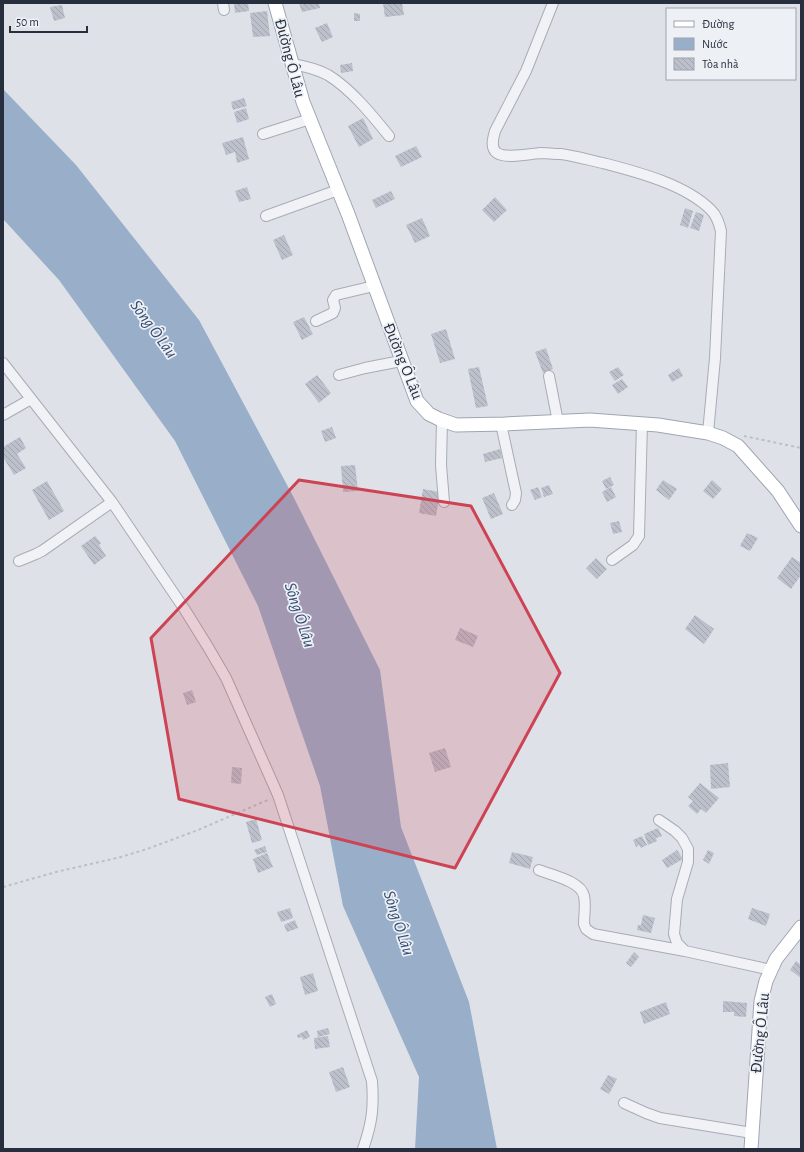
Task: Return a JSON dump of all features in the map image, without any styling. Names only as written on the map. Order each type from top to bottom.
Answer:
[{"type":"main road","name":"Đường Ô Lâu","points":[[275,3],[303,102],[338,190],[416,401],[429,414],[456,425],[590,420],[658,425],[708,433],[723,438],[738,446],[778,491],[801,526]]},
{"type":"main road","name":"Đường Ô Lâu","points":[[751,1149],[761,1000],[766,981],[776,959],[801,927]]},
{"type":"street","points":[[553,3],[526,71],[494,131],[492,142],[493,148],[497,153],[504,156],[540,153],[562,155],[628,170],[663,181],[686,192],[711,210],[718,220],[722,231],[715,358],[708,433]]},
{"type":"street","points":[[292,64],[309,67],[328,75],[358,100],[389,136]]},
{"type":"street","points":[[262,134],[310,119]]},
{"type":"street","points":[[266,216],[338,190]]},
{"type":"street","points":[[316,321],[333,313],[335,308],[332,300],[336,295],[374,286]]},
{"type":"street","points":[[339,375],[401,361]]},
{"type":"street","points":[[3,364],[112,502],[208,646],[239,705],[278,796],[372,1080],[373,1109],[370,1127],[363,1149]]},
{"type":"street","points":[[549,376],[558,422]]},
{"type":"street","points":[[3,415],[31,399]]},
{"type":"street","points":[[442,420],[441,465],[444,502]]},
{"type":"street","points":[[501,424],[516,493],[516,500],[512,505]]},
{"type":"street","points":[[612,560],[633,545],[639,536],[642,424]]},
{"type":"street","points":[[19,561],[42,551],[112,502]]},
{"type":"street","points":[[659,820],[675,831],[682,838],[688,849],[688,862],[676,910],[674,934],[676,943],[685,951]]},
{"type":"street","points":[[539,870],[574,883],[581,889],[584,896],[584,924],[586,929],[592,934],[685,951],[771,970]]},
{"type":"street","points":[[624,1103],[660,1118],[752,1132]]},
{"type":"path","points":[[743,436],[801,448]]},
{"type":"path","points":[[3,887],[147,849],[198,830],[278,796]]},
{"type":"highlighted area","points":[[299,480],[471,506],[560,673],[455,868],[179,799],[151,638]]},
{"type":"water","name":"Sông Ô Lâu","points":[[3,89],[76,165],[199,320],[294,498],[380,670],[401,827],[469,1002],[497,1149],[415,1149],[419,1077],[343,906],[320,786],[258,606],[175,441],[59,280],[3,219]]},
{"type":"building","points":[[248,3],[249,11],[235,13],[234,4]]},
{"type":"building","points":[[299,3],[319,3],[320,8],[302,12]]},
{"type":"building","points":[[383,3],[402,3],[404,15],[385,17]]},
{"type":"building","points":[[62,5],[65,18],[54,21],[50,7]]},
{"type":"building","points":[[267,11],[270,36],[253,37],[250,13]]},
{"type":"building","points":[[354,13],[360,14],[360,21],[354,21]]},
{"type":"building","points":[[327,23],[333,37],[322,42],[315,28]]},
{"type":"building","points":[[352,63],[353,71],[341,73],[340,65]]},
{"type":"building","points":[[244,98],[247,106],[233,110],[231,102]]},
{"type":"building","points":[[246,108],[249,119],[237,123],[234,112]]},
{"type":"building","points":[[363,118],[373,139],[359,147],[348,126]]},
{"type":"building","points":[[243,137],[249,159],[237,163],[235,152],[226,155],[222,143]]},
{"type":"building","points":[[416,146],[422,157],[401,167],[395,156]]},
{"type":"building","points":[[247,187],[251,199],[239,202],[235,191]]},
{"type":"building","points":[[391,191],[395,199],[376,208],[372,200]]},
{"type":"building","points":[[495,197],[507,210],[494,222],[482,210]]},
{"type":"building","points":[[685,208],[693,211],[688,228],[680,225]]},
{"type":"building","points":[[696,212],[704,215],[699,231],[690,228]]},
{"type":"building","points":[[422,218],[430,236],[415,243],[406,225]]},
{"type":"building","points":[[284,235],[293,255],[282,260],[273,240]]},
{"type":"building","points":[[304,317],[313,334],[302,340],[293,322]]},
{"type":"building","points":[[446,329],[455,359],[440,363],[431,334]]},
{"type":"building","points":[[546,348],[553,369],[543,373],[535,352]]},
{"type":"building","points":[[479,367],[488,406],[476,408],[468,369]]},
{"type":"building","points":[[618,367],[624,375],[615,381],[609,372]]},
{"type":"building","points":[[679,368],[683,376],[672,382],[668,375]]},
{"type":"building","points":[[317,375],[331,393],[319,403],[305,384]]},
{"type":"building","points":[[622,379],[628,387],[618,394],[612,385]]},
{"type":"building","points":[[332,427],[336,438],[325,442],[321,431]]},
{"type":"building","points":[[20,437],[26,448],[17,454],[26,468],[14,475],[3,457],[3,447]]},
{"type":"building","points":[[500,449],[502,458],[485,462],[483,454]]},
{"type":"building","points":[[355,465],[358,491],[343,492],[341,466]]},
{"type":"building","points":[[610,477],[614,485],[606,489],[602,481]]},
{"type":"building","points":[[663,480],[677,489],[669,500],[656,490]]},
{"type":"building","points":[[712,480],[722,489],[713,499],[703,491]]},
{"type":"building","points":[[47,481],[64,511],[49,520],[32,490]]},
{"type":"building","points":[[549,485],[553,494],[544,497],[541,488]]},
{"type":"building","points":[[538,487],[542,497],[535,500],[530,490]]},
{"type":"building","points":[[611,487],[616,497],[607,502],[602,492]]},
{"type":"building","points":[[423,489],[440,492],[436,516],[419,513]]},
{"type":"building","points":[[494,493],[503,514],[491,519],[482,498]]},
{"type":"building","points":[[619,521],[622,532],[613,534],[610,523]]},
{"type":"building","points":[[747,533],[758,538],[750,551],[740,546]]},
{"type":"building","points":[[95,536],[101,543],[99,545],[106,556],[94,565],[81,546]]},
{"type":"building","points":[[792,557],[801,563],[801,575],[791,589],[777,578]]},
{"type":"building","points":[[596,558],[607,569],[597,579],[586,568]]},
{"type":"building","points":[[695,615],[714,629],[704,644],[685,629]]},
{"type":"building","points":[[460,628],[478,636],[473,647],[455,640]]},
{"type":"building","points":[[192,690],[196,702],[187,705],[183,693]]},
{"type":"building","points":[[445,748],[451,767],[435,772],[429,753]]},
{"type":"building","points":[[728,763],[730,787],[711,789],[710,765]]},
{"type":"building","points":[[232,767],[242,768],[241,784],[231,783]]},
{"type":"building","points":[[700,783],[719,798],[706,813],[701,809],[697,814],[688,806],[693,801],[688,797]]},
{"type":"building","points":[[256,819],[262,840],[252,843],[246,822]]},
{"type":"building","points":[[658,828],[662,836],[656,838],[657,841],[648,845],[644,834]]},
{"type":"building","points":[[642,836],[647,845],[641,848],[639,845],[636,847],[633,840]]},
{"type":"building","points":[[265,846],[267,852],[257,855],[254,850]]},
{"type":"building","points":[[677,850],[683,859],[667,868],[662,860]]},
{"type":"building","points":[[708,850],[714,853],[709,864],[703,860]]},
{"type":"building","points":[[512,852],[533,857],[530,869],[509,863]]},
{"type":"building","points":[[267,853],[273,867],[258,873],[253,859]]},
{"type":"building","points":[[290,908],[293,918],[281,922],[277,912]]},
{"type":"building","points":[[752,908],[770,914],[766,926],[748,919]]},
{"type":"building","points":[[643,915],[655,918],[651,933],[637,930],[638,925],[641,925]]},
{"type":"building","points":[[295,920],[298,928],[287,932],[284,925]]},
{"type":"building","points":[[634,952],[639,957],[631,967],[626,963]]},
{"type":"building","points":[[796,961],[801,965],[801,978],[790,970]]},
{"type":"building","points":[[313,973],[318,991],[305,995],[300,977]]},
{"type":"building","points":[[272,994],[276,1004],[270,1007],[265,997]]},
{"type":"building","points":[[723,1001],[747,1003],[746,1017],[734,1016],[734,1012],[723,1012]]},
{"type":"building","points":[[666,1002],[670,1014],[644,1024],[640,1012]]},
{"type":"building","points":[[328,1028],[330,1034],[318,1037],[317,1031]]},
{"type":"building","points":[[307,1030],[310,1037],[303,1040],[302,1037],[298,1038],[297,1035]]},
{"type":"building","points":[[328,1036],[330,1047],[315,1049],[314,1038]]},
{"type":"building","points":[[343,1067],[350,1087],[336,1092],[329,1072]]},
{"type":"building","points":[[608,1075],[617,1079],[609,1094],[600,1089]]}]
